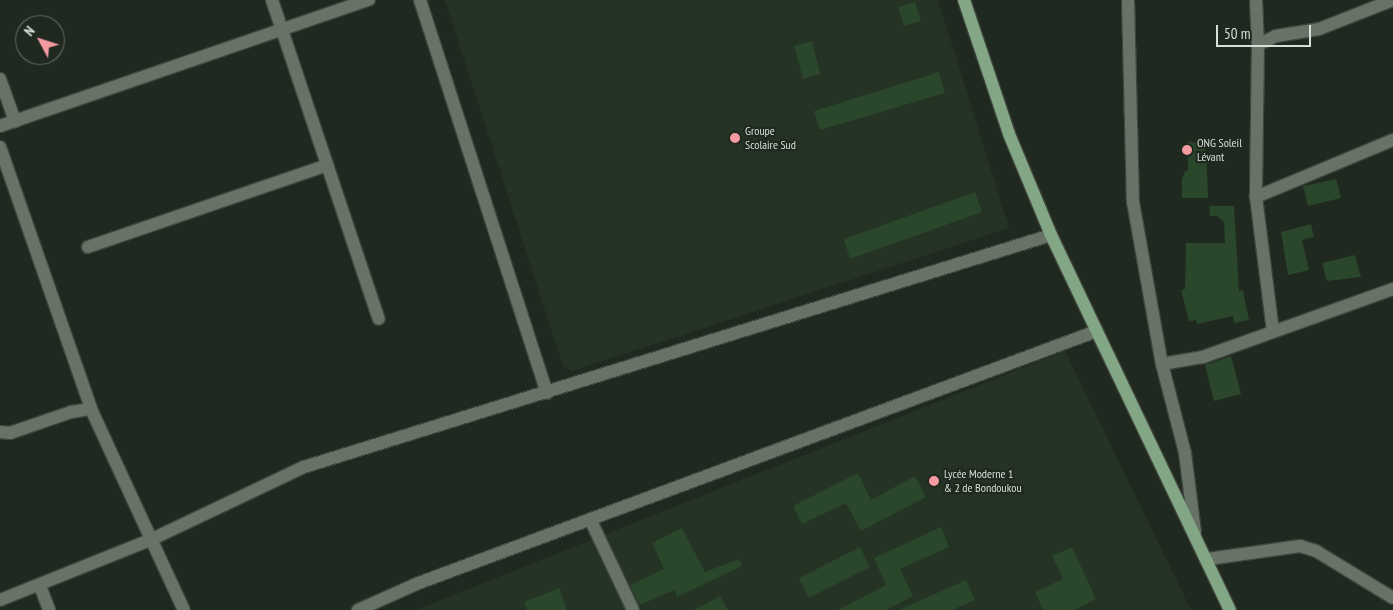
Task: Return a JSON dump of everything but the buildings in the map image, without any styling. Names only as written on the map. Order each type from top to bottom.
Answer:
[{"type":"main road","points":[[964,0],[1009,134],[1050,235],[1208,558],[1230,610]]},
{"type":"street","points":[[272,0],[380,319]]},
{"type":"street","points":[[0,126],[369,0]]},
{"type":"street","points":[[420,0],[547,394]]},
{"type":"street","points":[[1128,0],[1133,202],[1162,364],[1186,453],[1195,532]]},
{"type":"street","points":[[1256,0],[1258,45],[1256,197],[1273,331]]},
{"type":"street","points":[[1258,45],[1276,36],[1319,29],[1393,0]]},
{"type":"street","points":[[0,79],[15,121]]},
{"type":"street","points":[[1256,197],[1393,140]]},
{"type":"street","points":[[0,147],[91,409],[184,610]]},
{"type":"street","points":[[88,247],[328,165]]},
{"type":"street","points":[[0,600],[40,586],[150,540],[290,472],[547,394],[1050,235]]},
{"type":"street","points":[[1162,364],[1202,357],[1393,289]]},
{"type":"street","points":[[358,610],[416,584],[591,521],[1097,332]]},
{"type":"street","points":[[0,432],[10,433],[72,412],[91,409]]},
{"type":"street","points":[[591,521],[633,610]]},
{"type":"street","points":[[1208,558],[1300,546],[1316,551],[1393,598]]},
{"type":"street","points":[[40,586],[49,610]]},
{"type":"shaded area","name":"Groupe Scolaire Sud","points":[[445,0],[938,0],[1009,228],[572,371],[563,366]]},
{"type":"shaded area","name":"Lycée Moderne 1 & 2 de Bondoukou","points":[[1065,351],[1191,610],[416,610]]},
{"type":"place","name":"Groupe Scolaire Sud","points":[[735,138]]},
{"type":"place","name":"ONG Soleil Lévant","points":[[1187,150]]},
{"type":"place","name":"Lycée Moderne 1 & 2 de Bondoukou","points":[[934,481]]}]
